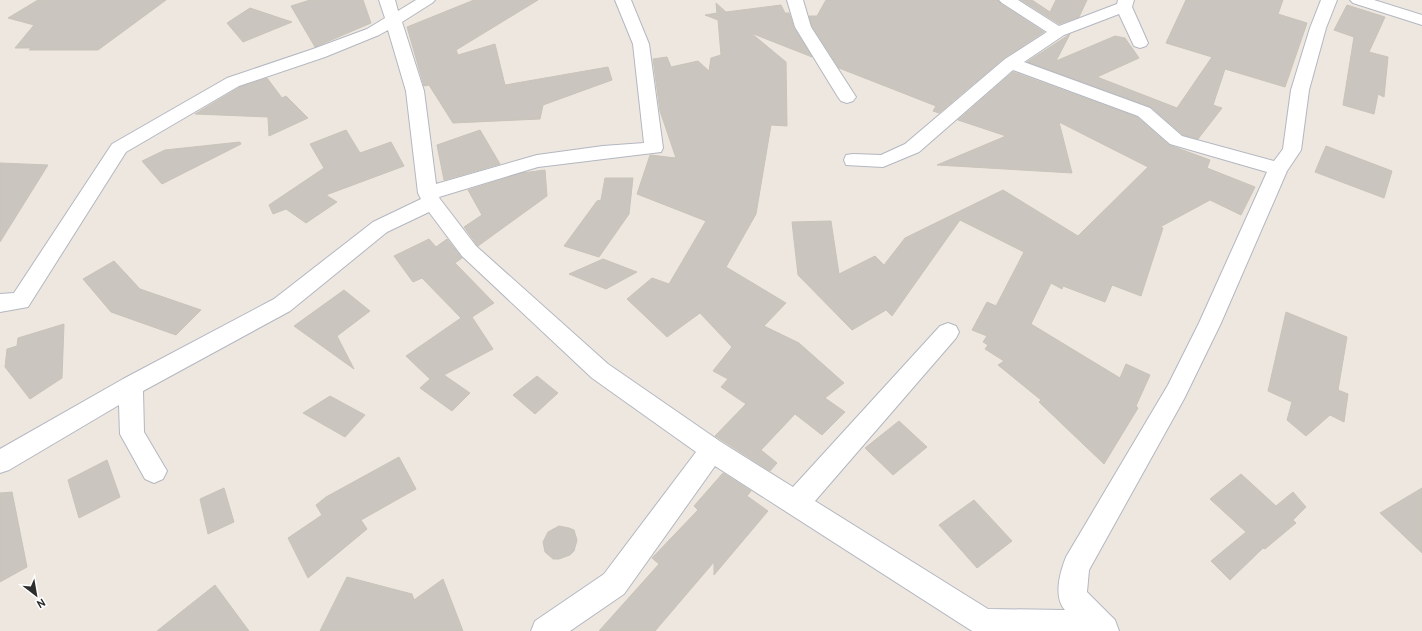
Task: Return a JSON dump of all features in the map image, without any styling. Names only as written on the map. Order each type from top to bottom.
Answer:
[{"type":"street","points":[[0,303],[20,301],[119,148],[233,82],[320,53],[373,32],[390,10],[427,0]]},
{"type":"street","points":[[0,462],[131,386],[282,306],[380,227],[430,198],[537,161],[603,152],[654,148],[641,44],[623,0]]},
{"type":"street","points":[[795,0],[803,27],[847,97]]},
{"type":"street","points":[[1007,0],[1058,32]]},
{"type":"street","points":[[1103,628],[1072,597],[1076,568],[1176,392],[1210,323],[1278,169],[1292,150],[1300,90],[1318,28],[1329,0]]},
{"type":"street","points":[[1358,0],[1422,20]]},
{"type":"street","points":[[852,160],[883,161],[912,148],[1011,64],[1058,32],[1125,3],[1140,43]]},
{"type":"street","points":[[390,10],[415,91],[430,198],[469,251],[600,371],[712,450],[984,623],[1103,628]]},
{"type":"street","points":[[1011,64],[1144,112],[1176,140],[1278,169]]},
{"type":"street","points":[[796,504],[948,332]]},
{"type":"street","points":[[131,386],[132,434],[154,470]]},
{"type":"street","points":[[545,631],[614,584],[712,450]]},
{"type":"building","points":[[38,0],[166,0],[98,50],[29,50],[31,48],[15,48],[34,25],[8,18]]},
{"type":"building","points":[[310,0],[363,0],[371,23],[315,47],[291,6]]},
{"type":"building","points":[[474,0],[538,0],[456,50],[458,55],[495,44],[505,85],[608,67],[612,80],[543,105],[540,119],[453,123],[429,85],[424,86],[407,27]]},
{"type":"building","points":[[826,0],[998,0],[1001,4],[1044,32],[1004,58],[939,113],[933,111],[936,106],[839,68],[812,26],[809,16],[817,16]]},
{"type":"building","points":[[1021,0],[1032,0],[1050,12],[1056,0],[1087,0],[1079,17],[1059,24]]},
{"type":"building","points":[[1186,0],[1283,0],[1278,14],[1307,23],[1285,87],[1225,69],[1213,105],[1222,108],[1198,139],[1183,135],[1151,107],[1027,62],[1070,34],[1056,61],[1115,36],[1125,38],[1139,58],[1097,77],[1177,108],[1212,57],[1166,43]]},
{"type":"building","points":[[716,3],[726,12],[781,5],[785,13],[789,13],[794,28],[812,57],[751,33],[786,62],[787,126],[771,125],[756,214],[726,267],[786,303],[764,326],[799,343],[844,383],[825,398],[845,412],[822,435],[795,414],[761,450],[777,463],[770,471],[715,436],[746,404],[721,387],[728,379],[713,371],[732,347],[700,313],[667,337],[627,299],[652,278],[669,284],[706,221],[637,194],[650,155],[676,158],[660,111],[653,59],[667,57],[671,67],[698,61],[709,71],[711,58],[721,55],[718,20],[705,15],[717,13]]},
{"type":"building","points":[[1347,5],[1385,17],[1369,52],[1388,57],[1384,97],[1378,94],[1374,114],[1343,105],[1354,37],[1334,30]]},
{"type":"building","points":[[250,8],[292,22],[243,42],[227,23]]},
{"type":"building","points":[[1013,72],[1137,117],[1169,145],[1210,160],[1207,168],[1255,187],[1241,215],[1210,200],[1160,227],[1163,228],[1141,296],[1112,285],[1105,302],[1063,286],[1062,289],[1051,283],[1031,324],[1120,378],[1126,364],[1150,375],[1136,406],[1138,408],[1104,464],[1039,402],[1041,400],[998,365],[1004,361],[985,349],[988,345],[983,342],[987,336],[972,330],[987,302],[996,306],[1024,252],[960,220],[892,316],[886,310],[852,330],[798,275],[792,222],[831,221],[839,274],[875,256],[884,265],[905,238],[1003,190],[1078,236],[1148,167],[1059,122],[1072,173],[937,165],[1006,136],[958,120]]},
{"type":"building","points":[[267,78],[282,98],[286,96],[308,118],[269,136],[268,117],[195,114],[240,87]]},
{"type":"building","points":[[346,130],[360,153],[391,142],[404,166],[326,195],[337,202],[306,223],[286,209],[273,214],[269,205],[324,168],[310,144]]},
{"type":"building","points":[[480,130],[500,164],[444,180],[437,145]]},
{"type":"building","points":[[240,142],[241,144],[162,184],[142,161],[165,150]]},
{"type":"building","points":[[1326,146],[1392,171],[1384,198],[1315,172]]},
{"type":"building","points":[[0,163],[48,165],[0,242]]},
{"type":"building","points":[[545,170],[547,196],[478,246],[464,227],[482,215],[468,190],[522,173]]},
{"type":"building","points":[[605,178],[633,178],[629,214],[599,257],[564,246],[597,201],[601,200]]},
{"type":"building","points":[[429,239],[436,247],[447,239],[462,258],[455,263],[494,303],[472,317],[493,349],[444,375],[470,393],[452,411],[420,388],[430,379],[406,356],[461,318],[422,278],[413,282],[394,256]]},
{"type":"building","points":[[603,259],[637,272],[606,289],[569,274]]},
{"type":"building","points":[[114,261],[140,289],[201,310],[176,335],[111,312],[83,279]]},
{"type":"building","points":[[344,290],[370,311],[337,336],[354,369],[294,326]]},
{"type":"building","points":[[1286,312],[1347,337],[1338,390],[1348,394],[1344,422],[1330,415],[1306,436],[1287,420],[1292,402],[1268,391]]},
{"type":"building","points":[[64,324],[62,378],[30,399],[5,367],[7,349],[17,346],[18,338]]},
{"type":"building","points":[[537,376],[558,393],[535,414],[513,395]]},
{"type":"building","points":[[330,396],[365,415],[345,437],[303,413]]},
{"type":"building","points":[[899,421],[927,447],[893,475],[865,448]]},
{"type":"building","points":[[399,457],[416,489],[361,520],[367,529],[308,578],[288,538],[322,515],[316,505],[326,497]]},
{"type":"building","points":[[107,460],[120,497],[79,518],[68,480]]},
{"type":"building","points":[[723,473],[751,491],[747,496],[768,511],[714,575],[714,562],[655,631],[599,631],[659,564],[652,558],[698,510],[694,506]]},
{"type":"building","points":[[1241,474],[1276,506],[1293,492],[1306,507],[1293,520],[1296,523],[1265,549],[1263,548],[1230,580],[1211,561],[1246,532],[1210,499]]},
{"type":"building","points":[[224,488],[234,522],[208,534],[200,499]]},
{"type":"building","points":[[1422,488],[1422,553],[1380,513]]},
{"type":"building","points":[[12,492],[27,567],[0,582],[0,493]]},
{"type":"building","points":[[974,500],[1012,541],[977,568],[939,525]]},
{"type":"building","points":[[559,526],[574,530],[577,540],[574,551],[570,555],[559,559],[553,559],[545,552],[543,542],[548,532]]},
{"type":"building","points":[[347,577],[412,594],[414,600],[443,579],[463,631],[320,631]]},
{"type":"building","points":[[215,585],[249,631],[157,631]]}]
